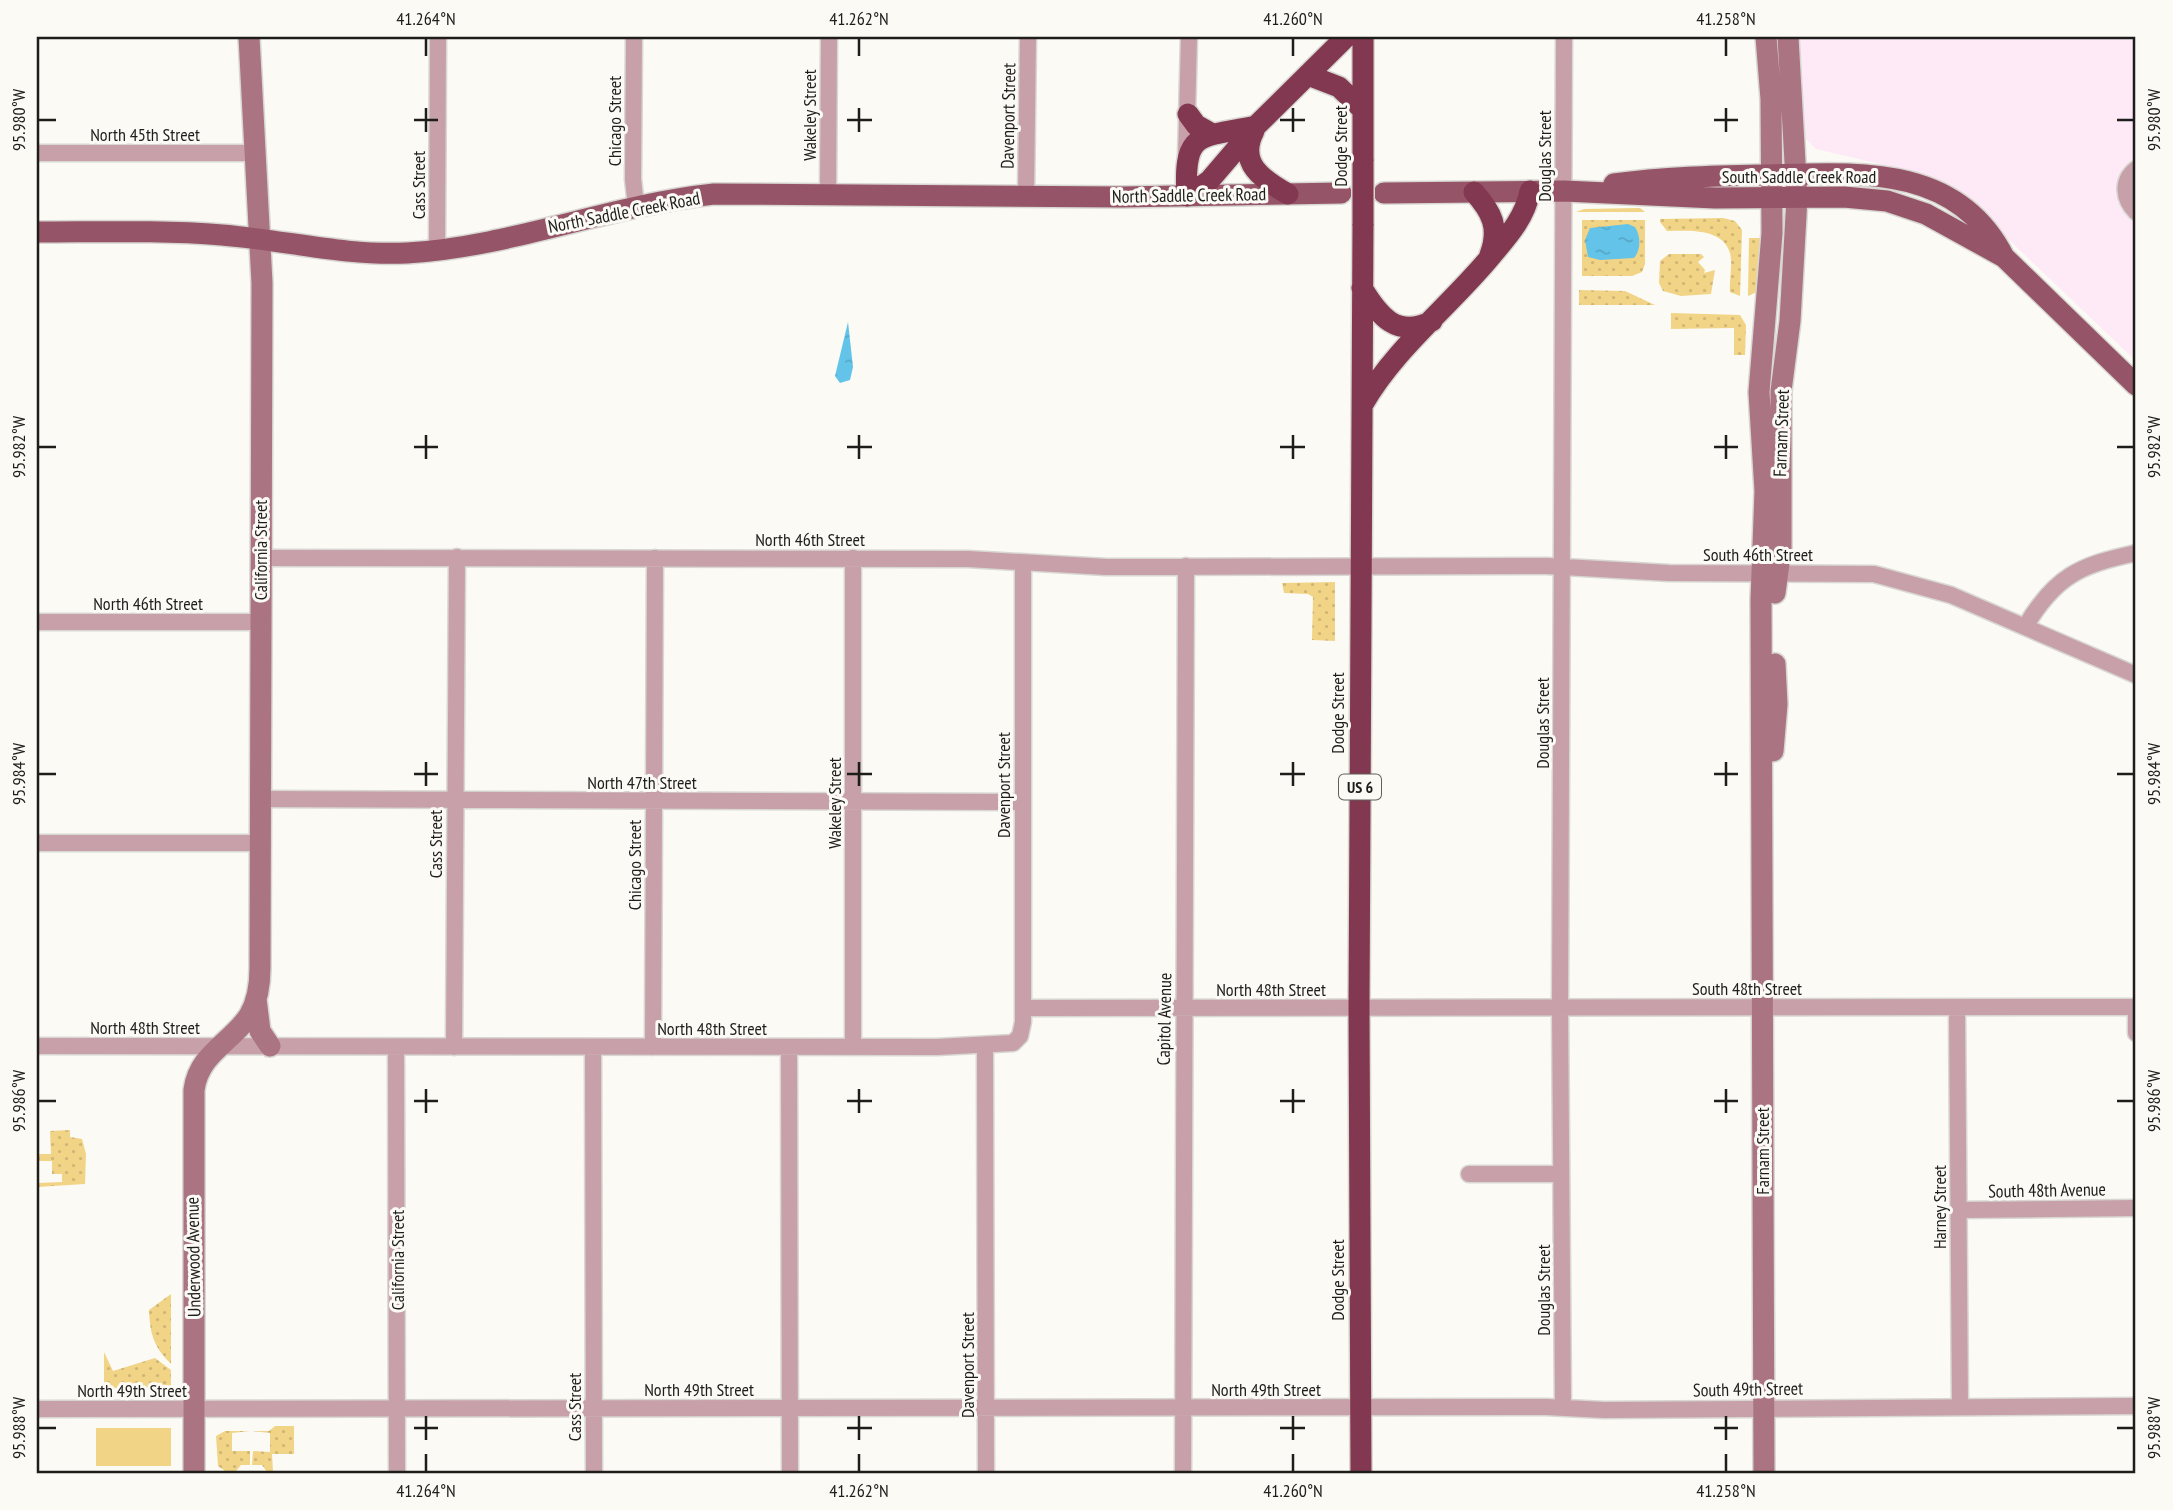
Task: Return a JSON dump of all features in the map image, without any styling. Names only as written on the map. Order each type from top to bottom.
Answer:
[{"type":"highway","points":[[1187,196],[1209,181],[1256,126],[1346,37]]},
{"type":"highway","name":"Dodge Street","points":[[1361,1473],[1359,1008],[1363,37]]},
{"type":"highway","points":[[1308,75],[1339,87],[1363,110]]},
{"type":"highway","points":[[1188,114],[1201,129],[1212,134]]},
{"type":"highway","points":[[1187,196],[1186,158],[1197,142],[1212,134],[1256,126]]},
{"type":"highway","points":[[1256,126],[1248,144],[1251,164],[1263,180],[1288,194]]},
{"type":"highway","points":[[1474,191],[1494,221],[1495,241],[1488,260]]},
{"type":"highway","points":[[1362,405],[1380,376],[1488,260],[1525,212],[1530,191]]},
{"type":"highway","points":[[1362,288],[1378,314],[1390,324],[1411,328],[1434,320]]},
{"type":"main road","name":"California Street","points":[[216,1047],[246,1020],[256,999],[260,968],[260,239],[253,153],[249,37]]},
{"type":"main road","name":"Farnam Street","points":[[1764,1473],[1761,829],[1771,573],[1759,392],[1770,278],[1772,198],[1771,99],[1766,37]]},
{"type":"main road","name":"Farnam Street","points":[[1771,573],[1781,548],[1780,403],[1790,321],[1797,198],[1788,37]]},
{"type":"main road","name":"South Saddle Creek Road","points":[[1564,191],[1663,177],[1878,175],[1926,187],[1969,210],[1992,234],[2004,257]]},
{"type":"main road","name":"South Saddle Creek Road","points":[[1384,192],[1564,191],[1772,198],[1865,198],[1907,207],[2004,257],[2136,385]]},
{"type":"main road","name":"North Saddle Creek Road","points":[[37,232],[183,233],[260,239],[364,253],[437,250],[636,206],[713,194],[1187,196],[1341,193]]},
{"type":"main road","points":[[256,999],[260,1031],[270,1046]]},
{"type":"main road","name":"Underwood Avenue","points":[[194,1473],[193,1100],[200,1069],[216,1047]]},
{"type":"street","name":"Cass Street","points":[[437,250],[438,37]]},
{"type":"street","name":"Chicago Street","points":[[634,37],[633,179],[636,206]]},
{"type":"street","name":"Wakeley Street","points":[[828,194],[829,37]]},
{"type":"street","name":"Davenport Street","points":[[1026,195],[1028,37]]},
{"type":"street","points":[[1186,158],[1184,135],[1188,114],[1189,37]]},
{"type":"street","name":"Douglas Street","points":[[1563,1408],[1560,1008],[1564,37]]},
{"type":"street","name":"North 45th Street","points":[[37,153],[253,153]]},
{"type":"street","points":[[2136,169],[2126,180],[2125,189],[2130,205],[2136,212]]},
{"type":"street","points":[[2025,627],[2052,588],[2072,573],[2093,562],[2136,553]]},
{"type":"street","name":"Cass Street","points":[[454,1047],[457,557]]},
{"type":"street","name":"North 46th Street","points":[[259,558],[853,558],[1023,562],[1059,566],[1360,566]]},
{"type":"street","name":"Chicago Street","points":[[653,1047],[655,558]]},
{"type":"street","name":"Wakeley Street","points":[[853,558],[853,1047]]},
{"type":"street","name":"Davenport Street","points":[[1023,562],[1023,1008]]},
{"type":"street","name":"Capitol Avenue","points":[[1183,1473],[1186,566]]},
{"type":"street","name":"South 46th Street","points":[[1360,566],[1562,566],[1669,573],[1864,574],[1905,580],[1951,594],[2136,676]]},
{"type":"street","name":"North 46th Street","points":[[37,622],[260,622]]},
{"type":"street","name":"North 47th Street","points":[[260,799],[1023,802]]},
{"type":"street","points":[[37,843],[260,843]]},
{"type":"street","name":"Harney Street","points":[[1957,1007],[1960,1406]]},
{"type":"street","points":[[2136,1007],[2136,1033]]},
{"type":"street","name":"South 48th Street","points":[[1359,1008],[2136,1007]]},
{"type":"street","name":"North 48th Street","points":[[37,1046],[985,1046],[1007,1045],[1018,1039],[1022,1028],[1023,1008],[1359,1008]]},
{"type":"street","name":"Davenport Street","points":[[985,1046],[986,1473]]},
{"type":"street","name":"California Street","points":[[396,1047],[397,1473]]},
{"type":"street","name":"Cass Street","points":[[593,1047],[594,1473]]},
{"type":"street","points":[[789,1047],[790,1473]]},
{"type":"street","points":[[1469,1174],[1561,1174]]},
{"type":"street","name":"South 48th Avenue","points":[[1959,1210],[2136,1208]]},
{"type":"street","name":"South 49th Street","points":[[1361,1408],[2136,1406]]},
{"type":"street","name":"North 49th Street","points":[[37,1409],[1361,1408]]},
{"type":"shaded area","points":[[1791,37],[2136,37],[2136,361],[1961,194],[1876,163],[1816,149],[1801,134]]},
{"type":"shaded area","points":[[1640,208],[1645,212],[1576,212],[1584,209]]},
{"type":"shaded area","points":[[1723,218],[1735,221],[1742,230],[1740,296],[1730,292],[1730,253],[1720,239],[1703,232],[1667,231],[1660,222],[1660,219]]},
{"type":"shaded area","points":[[1582,220],[1645,220],[1645,264],[1642,272],[1632,276],[1582,276]]},
{"type":"shaded area","points":[[1749,238],[1762,238],[1757,292],[1748,296]]},
{"type":"shaded area","points":[[1669,254],[1701,254],[1704,257],[1698,262],[1705,270],[1704,273],[1715,270],[1711,294],[1681,296],[1663,291],[1659,283],[1660,261]]},
{"type":"shaded area","points":[[1579,290],[1625,291],[1655,305],[1579,305]]},
{"type":"shaded area","points":[[1671,313],[1740,315],[1746,325],[1745,355],[1734,355],[1734,328],[1671,329]]},
{"type":"shaded area","points":[[1335,582],[1335,641],[1312,640],[1313,597],[1308,594],[1284,593],[1282,583]]},
{"type":"shaded area","points":[[70,1130],[70,1137],[82,1139],[86,1154],[85,1184],[37,1187],[37,1183],[62,1182],[62,1174],[52,1174],[52,1161],[37,1161],[37,1154],[51,1154],[50,1131]]},
{"type":"shaded area","points":[[171,1294],[171,1364],[154,1340],[149,1310]]},
{"type":"shaded area","points":[[104,1352],[113,1371],[155,1358],[171,1370],[171,1388],[104,1388]]},
{"type":"shaded area","points":[[275,1426],[294,1426],[294,1454],[272,1454],[273,1472],[267,1472],[262,1465],[252,1465],[253,1451],[270,1452],[270,1433],[252,1431],[269,1431]]},
{"type":"shaded area","points":[[96,1428],[171,1428],[171,1466],[96,1466]]},
{"type":"shaded area","points":[[225,1431],[250,1431],[232,1433],[232,1451],[250,1451],[250,1465],[241,1465],[236,1471],[225,1471],[218,1466],[216,1436]]},
{"type":"water","points":[[1628,224],[1635,227],[1639,239],[1634,258],[1600,260],[1588,257],[1585,240],[1590,228]]},
{"type":"water","points":[[848,322],[853,367],[850,380],[840,383],[835,376]]}]
